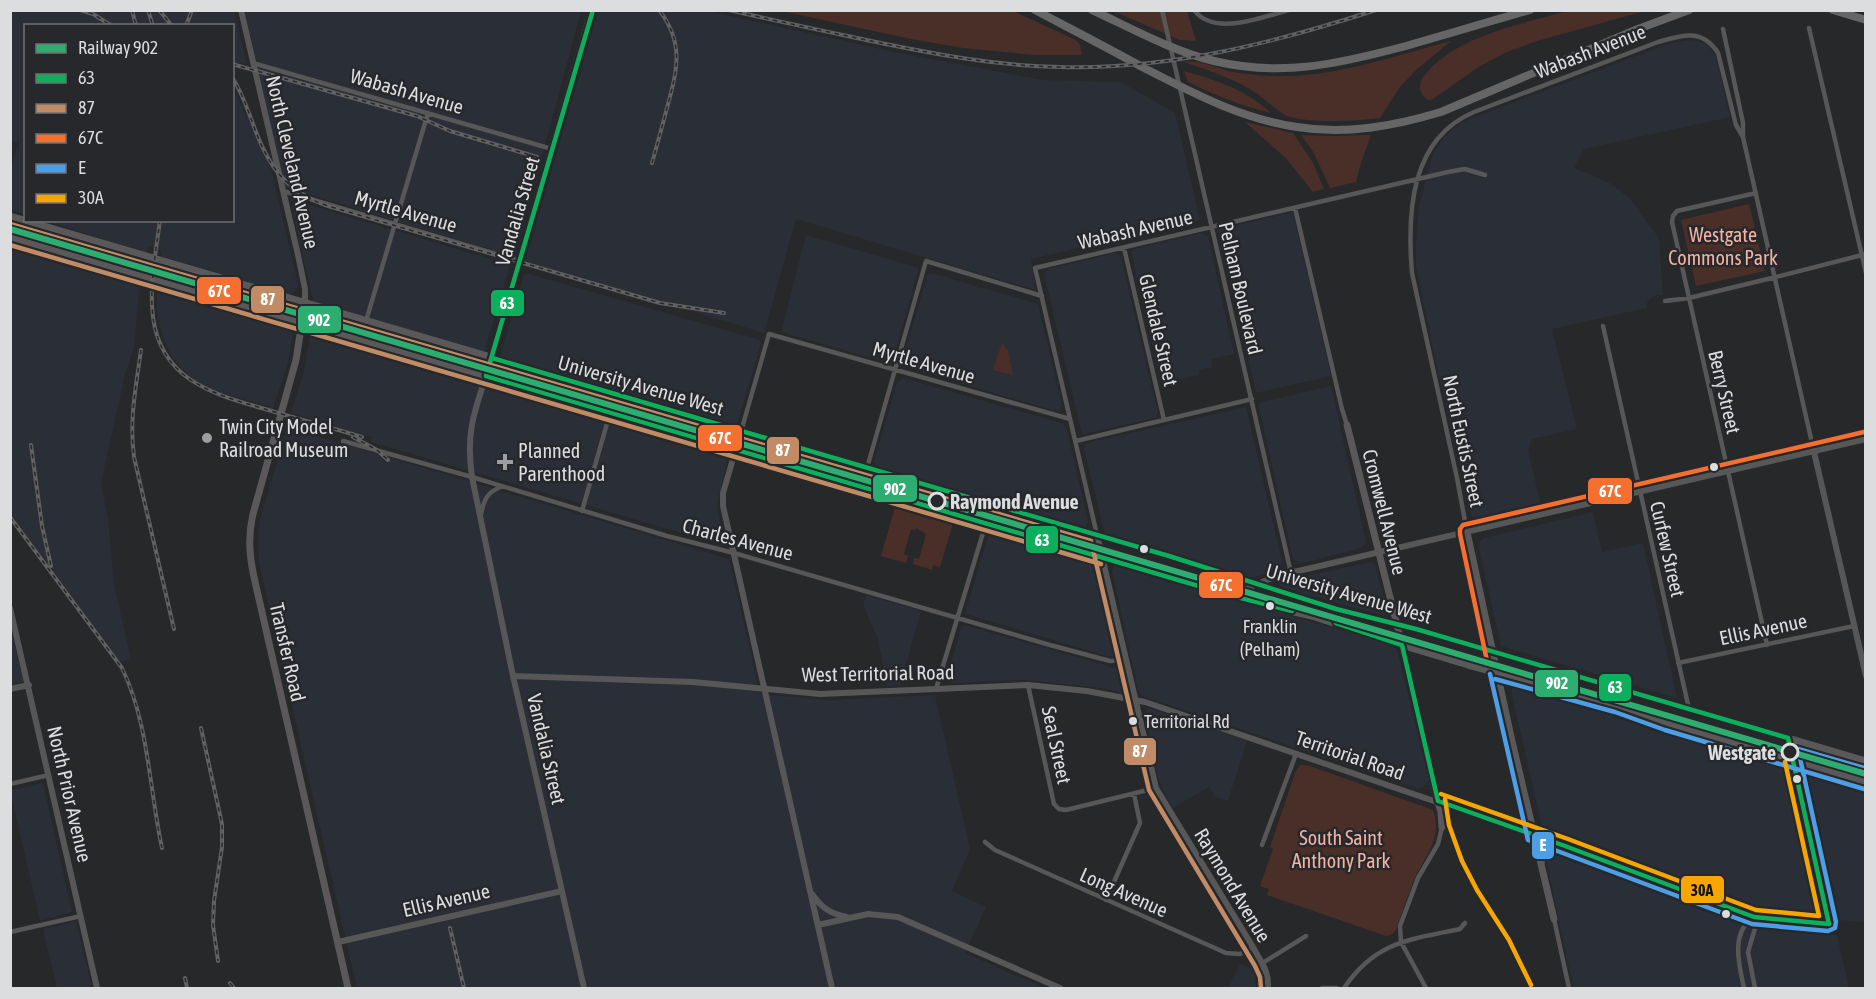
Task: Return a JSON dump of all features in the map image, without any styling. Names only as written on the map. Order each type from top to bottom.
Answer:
[{"type":"highway","points":[[1035,10],[1206,100],[1247,116],[1296,127],[1327,130],[1378,127],[1413,120],[1462,104],[1652,23],[1689,10]]},
{"type":"highway","points":[[1092,10],[1203,58],[1234,65],[1272,69],[1310,68],[1355,59],[1530,10]]},
{"type":"highway","points":[[1833,10],[1866,20]]},
{"type":"main road","name":"Vandalia Street","points":[[486,376],[592,10]]},
{"type":"main road","name":"University Avenue West","points":[[30,222],[1097,535],[1336,609],[1396,623],[1866,761]]},
{"type":"main road","name":"University Avenue West","points":[[10,237],[610,413],[737,446],[986,524],[1229,595],[1332,622],[1468,665],[1617,705],[1667,723],[1866,782]]},
{"type":"main road","name":"North Cleveland Avenue","points":[[303,323],[306,303]]},
{"type":"main road","name":"Transfer Road","points":[[303,323],[288,394],[253,514],[249,534],[250,553],[348,988]]},
{"type":"main road","name":"Cromwell Avenue","points":[[1347,425],[1442,812],[1442,827]]},
{"type":"main road","name":"North Eustis Street","points":[[1467,532],[1540,868],[1554,919]]},
{"type":"street","name":"North Cleveland Avenue","points":[[240,10],[283,191],[305,289],[306,303]]},
{"type":"street","name":"Pelham Boulevard","points":[[1162,10],[1291,573]]},
{"type":"street","points":[[1194,10],[1205,21],[1216,24],[1289,10]]},
{"type":"street","points":[[1809,28],[1866,273]]},
{"type":"street","points":[[1723,29],[1743,123],[1743,137],[1866,676]]},
{"type":"street","name":"Wabash Avenue","points":[[1417,179],[1424,159],[1435,141],[1448,127],[1464,116],[1658,42],[1680,36],[1703,37],[1718,53],[1736,125],[1743,137]]},
{"type":"street","name":"Wabash Avenue","points":[[253,63],[552,149]]},
{"type":"street","points":[[366,321],[428,112]]},
{"type":"street","name":"Wabash Avenue","points":[[1035,268],[1465,169],[1485,175]]},
{"type":"street","name":"North Eustis Street","points":[[1417,179],[1410,238],[1414,291],[1457,478],[1467,532]]},
{"type":"street","name":"Myrtle Avenue","points":[[283,191],[520,261]]},
{"type":"street","name":"Berry Street","points":[[1756,193],[1677,212],[1672,222],[1767,645]]},
{"type":"street","name":"Cromwell Avenue","points":[[1298,207],[1347,425]]},
{"type":"street","name":"Glendale Street","points":[[1124,248],[1164,420]]},
{"type":"street","points":[[1665,302],[1776,277],[1863,254]]},
{"type":"street","points":[[867,468],[926,261],[1042,296]]},
{"type":"street","name":"Raymond Avenue","points":[[1035,268],[1156,788],[1266,969],[1268,988]]},
{"type":"street","name":"Curfew Street","points":[[1603,326],[1689,709]]},
{"type":"street","name":"Myrtle Avenue","points":[[741,431],[769,334],[1070,419]]},
{"type":"street","name":"Vandalia Street","points":[[486,376],[471,422],[469,452],[472,477],[513,676],[584,988]]},
{"type":"street","points":[[1076,441],[1252,399]]},
{"type":"street","points":[[582,511],[610,413]]},
{"type":"street","points":[[741,431],[724,489],[723,500],[832,988]]},
{"type":"street","points":[[1229,595],[1245,591],[1267,579],[1291,573],[1866,439]]},
{"type":"street","name":"Charles Avenue","points":[[343,441],[667,536],[734,553],[1110,661],[1126,660]]},
{"type":"street","points":[[481,516],[488,494],[502,486]]},
{"type":"street","points":[[936,689],[986,524]]},
{"type":"street","name":"North Prior Avenue","points":[[10,608],[98,988]]},
{"type":"street","name":"Ellis Avenue","points":[[1678,663],[1854,626]]},
{"type":"street","name":"West Territorial Road","points":[[513,676],[693,682],[820,694],[1028,685],[1134,700]]},
{"type":"street","points":[[10,689],[28,685]]},
{"type":"street","name":"Seal Street","points":[[1028,685],[1054,804],[1059,809],[1066,810],[1134,794]]},
{"type":"street","name":"Territorial Road","points":[[1134,700],[1438,801],[1754,917],[1828,924],[1792,760]]},
{"type":"street","points":[[1788,738],[1792,760]]},
{"type":"street","points":[[1262,845],[1296,754]]},
{"type":"street","points":[[10,784],[49,775]]},
{"type":"street","points":[[1106,900],[1140,824],[1134,794],[1156,788]]},
{"type":"street","name":"Cromwell Avenue","points":[[1401,942],[1400,926],[1418,878],[1438,844],[1442,827]]},
{"type":"street","name":"Long Avenue","points":[[985,842],[995,850],[1226,953],[1240,954],[1253,947]]},
{"type":"street","points":[[1540,868],[1547,851],[1565,846]]},
{"type":"street","name":"Ellis Avenue","points":[[338,942],[562,891]]},
{"type":"street","points":[[810,891],[824,909],[850,918]]},
{"type":"street","points":[[818,925],[879,914],[898,917],[1060,988]]},
{"type":"street","points":[[10,932],[81,916]]},
{"type":"street","points":[[1744,988],[1738,965],[1738,947],[1746,922],[1754,917],[1756,925],[1748,952],[1755,988]]},
{"type":"street","name":"North Eustis Street","points":[[1554,919],[1569,988]]},
{"type":"street","points":[[1344,988],[1367,962],[1384,949],[1401,942],[1460,929],[1465,923]]},
{"type":"street","points":[[1261,964],[1306,936]]},
{"type":"street","points":[[1401,942],[1426,988]]},
{"type":"street","name":"Raymond Avenue","points":[[1261,964],[1261,988]]},
{"type":"street","points":[[1322,988],[1337,988]]},
{"type":"shaded area","points":[[11,10],[234,11],[247,64],[234,62],[234,24],[24,24],[24,214],[11,210],[11,170],[18,143],[11,141]]},
{"type":"shaded area","points":[[245,11],[581,11],[515,257],[285,187]]},
{"type":"shaded area","points":[[598,11],[707,11],[899,53],[1043,80],[1121,82],[1175,113],[1200,220],[1031,259],[1035,290],[796,219],[764,333],[525,261]]},
{"type":"shaded area","points":[[1691,40],[1707,44],[1716,57],[1730,117],[1584,149],[1574,168],[1610,183],[1630,199],[1659,238],[1663,295],[1655,295],[1647,302],[1647,308],[1552,329],[1577,429],[1532,439],[1528,450],[1541,506],[1473,522],[1416,266],[1419,206],[1433,153],[1445,136],[1462,122],[1667,44]]},
{"type":"shaded area","points":[[234,90],[271,168],[298,284],[297,288],[293,293],[288,294],[161,256],[161,251],[148,246],[146,254],[51,222],[234,222]]},
{"type":"shaded area","points":[[297,201],[510,265],[485,350],[315,303],[292,208]]},
{"type":"shaded area","points":[[1293,212],[1331,376],[1256,393],[1218,230]]},
{"type":"shaded area","points":[[1201,233],[1208,236],[1234,354],[1211,359],[1212,367],[1199,370],[1199,375],[1161,384],[1131,252],[1134,249]]},
{"type":"shaded area","points":[[806,235],[919,268],[892,364],[781,332]]},
{"type":"shaded area","points":[[11,244],[140,283],[134,347],[125,375],[101,483],[108,519],[114,584],[131,659],[120,662],[11,514]]},
{"type":"shaded area","points":[[1116,253],[1121,256],[1158,413],[1155,418],[1084,434],[1081,430],[1044,274],[1048,269]]},
{"type":"shaded area","points":[[526,273],[760,340],[737,425],[503,358],[501,354]]},
{"type":"shaded area","points":[[932,273],[1038,304],[1062,405],[1061,410],[1056,411],[905,367],[902,362],[927,276]]},
{"type":"shaded area","points":[[157,285],[290,322],[293,334],[288,363],[273,408],[215,391],[202,385],[180,366],[172,357],[164,341],[157,313]]},
{"type":"shaded area","points":[[313,330],[727,450],[728,456],[717,506],[724,542],[719,544],[371,442],[372,437],[291,413],[304,371]]},
{"type":"shaded area","points":[[903,378],[1064,425],[1088,522],[1086,527],[877,468],[874,461],[897,383]]},
{"type":"shaded area","points":[[1331,386],[1366,542],[1361,548],[1301,564],[1295,562],[1292,555],[1258,403]]},
{"type":"shaded area","points":[[1246,407],[1282,561],[1276,572],[1249,577],[1105,534],[1084,449],[1086,443]]},
{"type":"shaded area","points":[[287,427],[729,559],[760,694],[828,700],[935,695],[970,849],[952,891],[986,907],[965,953],[1045,988],[357,988],[259,562],[260,520]]},
{"type":"shaded area","points":[[1593,512],[1602,552],[1643,543],[1677,698],[1501,646],[1479,548],[1480,542],[1484,538]]},
{"type":"shaded area","points":[[995,530],[1095,559],[1118,652],[1116,656],[1110,657],[966,614],[989,533]]},
{"type":"shaded area","points":[[1371,562],[1375,565],[1387,610],[1384,615],[1283,588],[1279,584],[1280,581]]},
{"type":"shaded area","points":[[1118,565],[1394,646],[1398,653],[1429,780],[1426,785],[1418,789],[1142,696],[1138,690],[1112,571],[1114,566]]},
{"type":"shaded area","points":[[866,595],[921,611],[900,685],[887,686],[878,639],[863,605]]},
{"type":"shaded area","points":[[964,625],[1115,668],[1122,674],[1125,692],[1120,694],[1117,691],[1094,687],[1026,680],[949,683],[947,679],[961,627]]},
{"type":"shaded area","points":[[10,627],[24,682],[11,685],[10,684]]},
{"type":"shaded area","points":[[1513,685],[1785,764],[1818,912],[1761,909],[1542,826],[1511,691]]},
{"type":"shaded area","points":[[1148,708],[1247,741],[1228,801],[1215,797],[1209,787],[1173,808],[1159,782],[1145,714]]},
{"type":"shaded area","points":[[1801,768],[1865,785],[1865,922],[1833,918],[1800,773]]},
{"type":"shaded area","points":[[43,783],[72,912],[40,921],[10,790]]},
{"type":"shaded area","points":[[1555,852],[1761,929],[1837,935],[1849,988],[1573,988],[1547,863]]},
{"type":"shaded area","points":[[76,921],[92,988],[57,988],[43,929]]},
{"type":"shaded area","points":[[1240,964],[1255,971],[1256,988],[1228,988]]},
{"type":"green space","points":[[1571,10],[1645,11],[1537,41],[1507,52],[1480,66],[1433,99],[1429,100],[1422,93],[1420,84],[1423,77],[1453,51],[1491,33]]},
{"type":"green space","points":[[781,11],[1013,11],[1076,40],[1080,45],[1082,55],[1035,55],[963,48]]},
{"type":"green space","points":[[1113,11],[1187,11],[1196,41],[1180,40]]},
{"type":"green space","points":[[1451,41],[1416,70],[1400,87],[1380,118],[1357,120],[1321,121],[1287,116],[1245,86],[1184,62],[1196,62],[1252,75],[1305,75],[1347,69]]},
{"type":"green space","points":[[1184,71],[1241,92],[1271,113],[1228,100],[1188,82]]},
{"type":"green space","points":[[1245,122],[1293,133],[1313,163],[1324,189],[1313,192],[1286,158]]},
{"type":"green space","points":[[1301,135],[1371,135],[1356,182],[1330,188],[1314,153]]},
{"type":"green space","name":"Westgate Commons Park","points":[[1749,204],[1765,271],[1696,286],[1681,220]]},
{"type":"green space","points":[[1002,342],[1008,351],[1013,375],[993,370]]},
{"type":"green space","points":[[896,504],[954,520],[940,567],[933,565],[932,570],[913,564],[914,558],[919,559],[926,534],[916,528],[911,529],[904,554],[908,556],[906,563],[881,556]]},
{"type":"green space","name":"South Saint Anthony Park","points":[[1300,765],[1310,766],[1433,810],[1436,821],[1434,840],[1416,875],[1396,930],[1392,934],[1386,936],[1267,895],[1269,889],[1260,886],[1273,849],[1270,847],[1295,773]]},
{"type":"railway","points":[[80,10],[93,14],[109,24]]},
{"type":"railway","points":[[132,10],[136,24]]},
{"type":"railway","points":[[148,10],[152,24]]},
{"type":"railway","points":[[159,10],[170,24]]},
{"type":"railway","points":[[187,24],[192,10]]},
{"type":"railway","points":[[652,163],[674,82],[677,58],[673,34],[659,10]]},
{"type":"railway","points":[[729,10],[942,55],[989,62],[1060,67],[1141,64],[1220,52],[1299,33],[1376,10]]},
{"type":"railway","points":[[234,65],[417,116],[450,131],[537,157]]},
{"type":"railway","points":[[234,81],[272,164],[289,185],[313,200],[660,303],[724,313]]},
{"type":"railway","points":[[160,222],[152,281],[153,317],[158,338],[167,356],[178,370],[192,381],[227,397],[362,437]]},
{"type":"railway","points":[[141,350],[133,417],[134,457],[174,629]]},
{"type":"railway","points":[[353,437],[377,450],[388,460]]},
{"type":"railway","points":[[31,445],[42,526],[51,566]]},
{"type":"railway","points":[[10,517],[122,668],[138,711],[162,848]]},
{"type":"railway","points":[[201,728],[222,824],[222,847],[213,925],[218,961]]},
{"type":"railway","points":[[450,928],[464,988]]},
{"type":"railway","points":[[185,978],[187,988]]},
{"type":"railway","points":[[230,983],[234,988]]},
{"type":"rail line","name":"902","points":[[10,229],[1866,774]]},
{"type":"transit line","name":"63","points":[[593,10],[486,376],[1229,595],[1292,611]]},
{"type":"transit line","name":"87","points":[[10,224],[1091,541],[1149,790],[1255,966],[1260,977],[1261,988]]},
{"type":"transit line","name":"67C","points":[[12,230],[1487,661],[1460,534],[1463,525],[1864,432]]},
{"type":"transit line","name":"87","points":[[10,245],[1101,564]]},
{"type":"transit line","name":"63","points":[[492,358],[1169,556],[1336,609],[1416,629],[1788,738]]},
{"type":"transit line","name":"63","points":[[1336,623],[1402,645]]},
{"type":"transit line","name":"63","points":[[1402,645],[1438,801]]},
{"type":"transit line","name":"E","points":[[1490,674],[1528,840],[1752,924],[1828,931],[1835,928],[1836,922],[1798,749],[1864,768]]},
{"type":"transit line","name":"E","points":[[1495,679],[1615,712],[1665,730],[1864,789]]},
{"type":"transit line","name":"63","points":[[1788,738],[1829,924]]},
{"type":"transit line","name":"30A","points":[[1441,794],[1756,910],[1819,916],[1785,762]]},
{"type":"transit line","name":"30A","points":[[1445,799],[1449,825],[1462,861],[1477,890],[1509,940],[1531,985]]},
{"type":"transit line","name":"63","points":[[1438,801],[1754,917],[1829,924]]},
{"type":"place","name":"Twin City Model Railroad Museum","points":[[207,438]]},
{"type":"place","name":"Planned Parenthood","points":[[505,462]]},
{"type":"place","name":"Raymond Avenue","points":[[937,501]]},
{"type":"place","name":"Franklin (Pelham)","points":[[1270,606]]},
{"type":"place","name":"Territorial Rd","points":[[1133,721]]},
{"type":"place","name":"Westgate","points":[[1790,752]]}]
